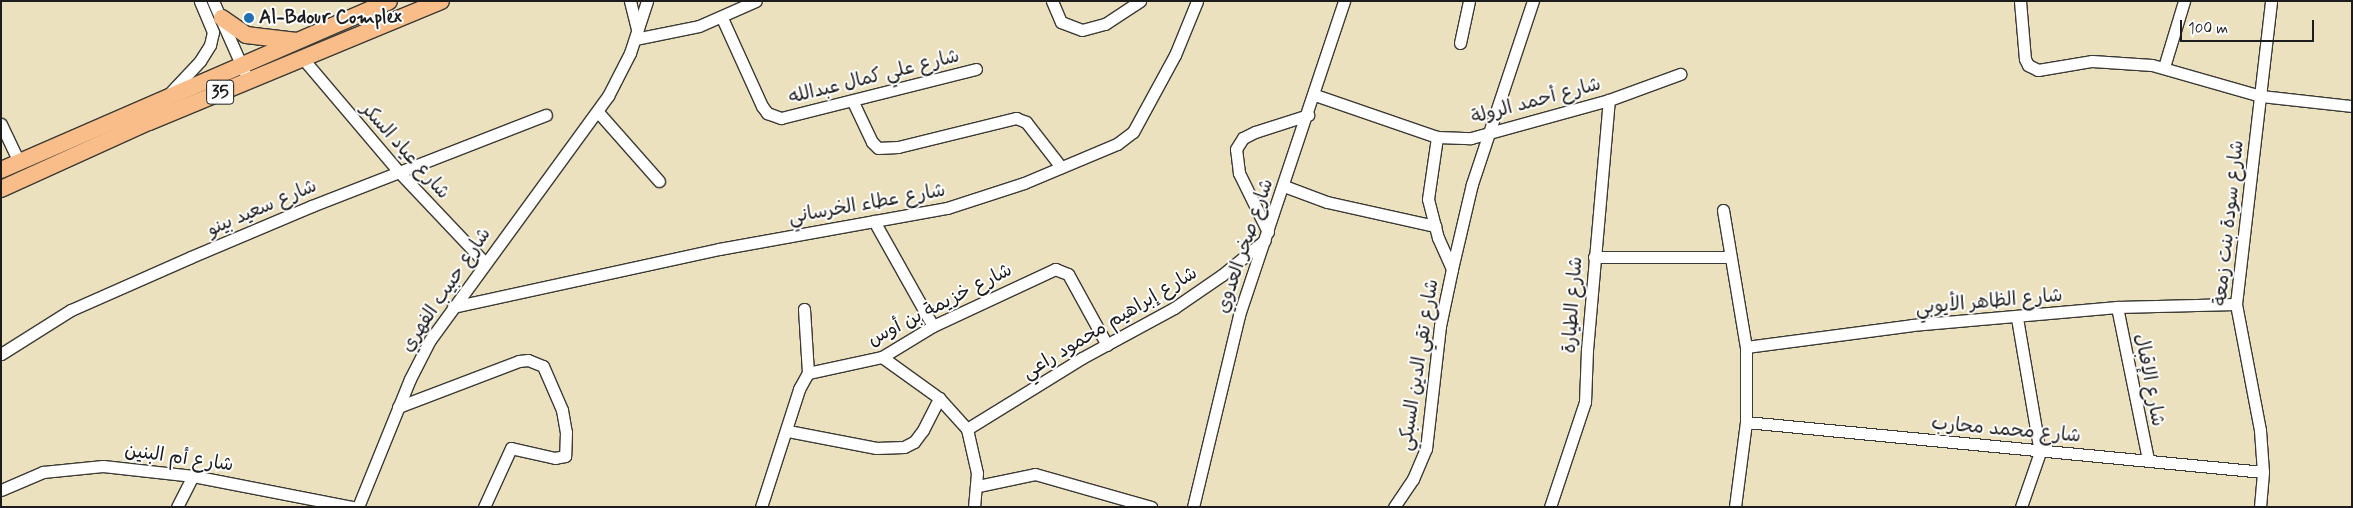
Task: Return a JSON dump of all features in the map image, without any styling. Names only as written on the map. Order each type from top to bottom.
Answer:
[{"type":"highway","name":"35","points":[[1,170],[388,1]]},
{"type":"highway","name":"35","points":[[1,189],[141,125],[304,60],[441,1]]},
{"type":"highway","points":[[222,18],[246,35],[299,41]]},
{"type":"street","points":[[168,96],[200,62],[210,45],[213,32],[200,1]]},
{"type":"street","points":[[213,1],[249,81]]},
{"type":"street","points":[[630,1],[636,34],[681,31],[722,18],[756,2]]},
{"type":"street","name":"شارع حبيب الفهري","points":[[358,507],[419,359],[484,262],[598,112],[618,80],[647,1]]},
{"type":"street","points":[[1052,1],[1060,22],[1082,30],[1105,24],[1140,1]]},
{"type":"street","name":"شارع عطاء الخرساني","points":[[453,307],[710,251],[874,222],[977,200],[1117,144],[1138,126],[1175,55],[1196,1]]},
{"type":"street","name":"شارع صخر العدوي","points":[[1193,507],[1234,333],[1315,95],[1344,1]]},
{"type":"street","points":[[1460,44],[1469,1]]},
{"type":"street","points":[[1452,269],[1472,184],[1533,1]]},
{"type":"street","points":[[2020,1],[2022,46],[2025,60],[2032,68],[2048,70],[2070,64],[2107,61],[2164,67],[2261,96],[2352,106]]},
{"type":"street","points":[[2164,67],[2184,1]]},
{"type":"street","name":"شارع سودة بنت زمعة","points":[[2260,507],[2263,472],[2260,430],[2236,304],[2271,1]]},
{"type":"street","name":"شارع علي كمال عبدالله","points":[[722,18],[767,113],[781,118],[793,117],[853,102],[976,69]]},
{"type":"street","name":"شارع عياد السكر","points":[[304,60],[399,172],[484,262]]},
{"type":"street","name":"شارع أحمد الرولة","points":[[1315,95],[1437,136],[1471,138],[1609,100],[1680,74]]},
{"type":"street","name":"شارع الطيارة","points":[[1550,507],[1584,410],[1594,257],[1609,100]]},
{"type":"street","points":[[853,102],[872,142],[878,148],[898,147],[1016,118],[1028,124],[1061,167]]},
{"type":"street","points":[[598,112],[659,181]]},
{"type":"street","name":"شارع سعيد بينو","points":[[1,354],[88,303],[269,223],[546,115]]},
{"type":"street","points":[[1267,235],[1239,173],[1236,149],[1243,138],[1255,132],[1308,115]]},
{"type":"street","points":[[1,124],[18,162]]},
{"type":"street","name":"شارع تقي الدين السبكي","points":[[1394,507],[1413,479],[1426,449],[1440,326],[1452,269],[1435,226],[1428,190],[1437,136]]},
{"type":"street","points":[[1284,186],[1327,202],[1435,226]]},
{"type":"street","points":[[1723,210],[1746,346],[1746,422],[1735,507]]},
{"type":"street","points":[[874,222],[933,326]]},
{"type":"street","name":"شارع إبراهيم محمود راعي","points":[[967,429],[1204,288],[1267,235]]},
{"type":"street","points":[[1594,257],[1730,257]]},
{"type":"street","name":"شارع خزيمة بن أوس","points":[[808,373],[882,357],[933,326],[1048,271],[1060,270],[1068,274],[1107,345]]},
{"type":"street","name":"شارع الظاهر الأيوبي","points":[[1746,346],[1912,325],[2017,318],[2116,307],[2236,304]]},
{"type":"street","name":"شارع الإقبال","points":[[2116,307],[2148,460]]},
{"type":"street","points":[[761,507],[788,431],[799,389],[808,373],[804,309]]},
{"type":"street","points":[[2017,318],[2040,452],[2021,507]]},
{"type":"street","points":[[882,357],[939,398],[967,429],[978,486],[974,507]]},
{"type":"street","points":[[398,407],[528,360],[543,366],[557,395],[566,432],[567,451],[560,459],[511,448],[484,507]]},
{"type":"street","points":[[788,431],[876,448],[904,447],[914,442],[923,430],[939,398]]},
{"type":"street","name":"شارع محمد محارب","points":[[1746,422],[2040,452],[2148,460],[2263,472]]},
{"type":"street","name":"شارع أم البنين","points":[[1,490],[29,475],[84,467],[126,467],[193,476],[353,507]]},
{"type":"street","points":[[978,486],[1035,474],[1151,507]]},
{"type":"street","points":[[177,507],[193,476]]},
{"type":"place","name":"Al-Bdour Complex","points":[[249,18]]}]
